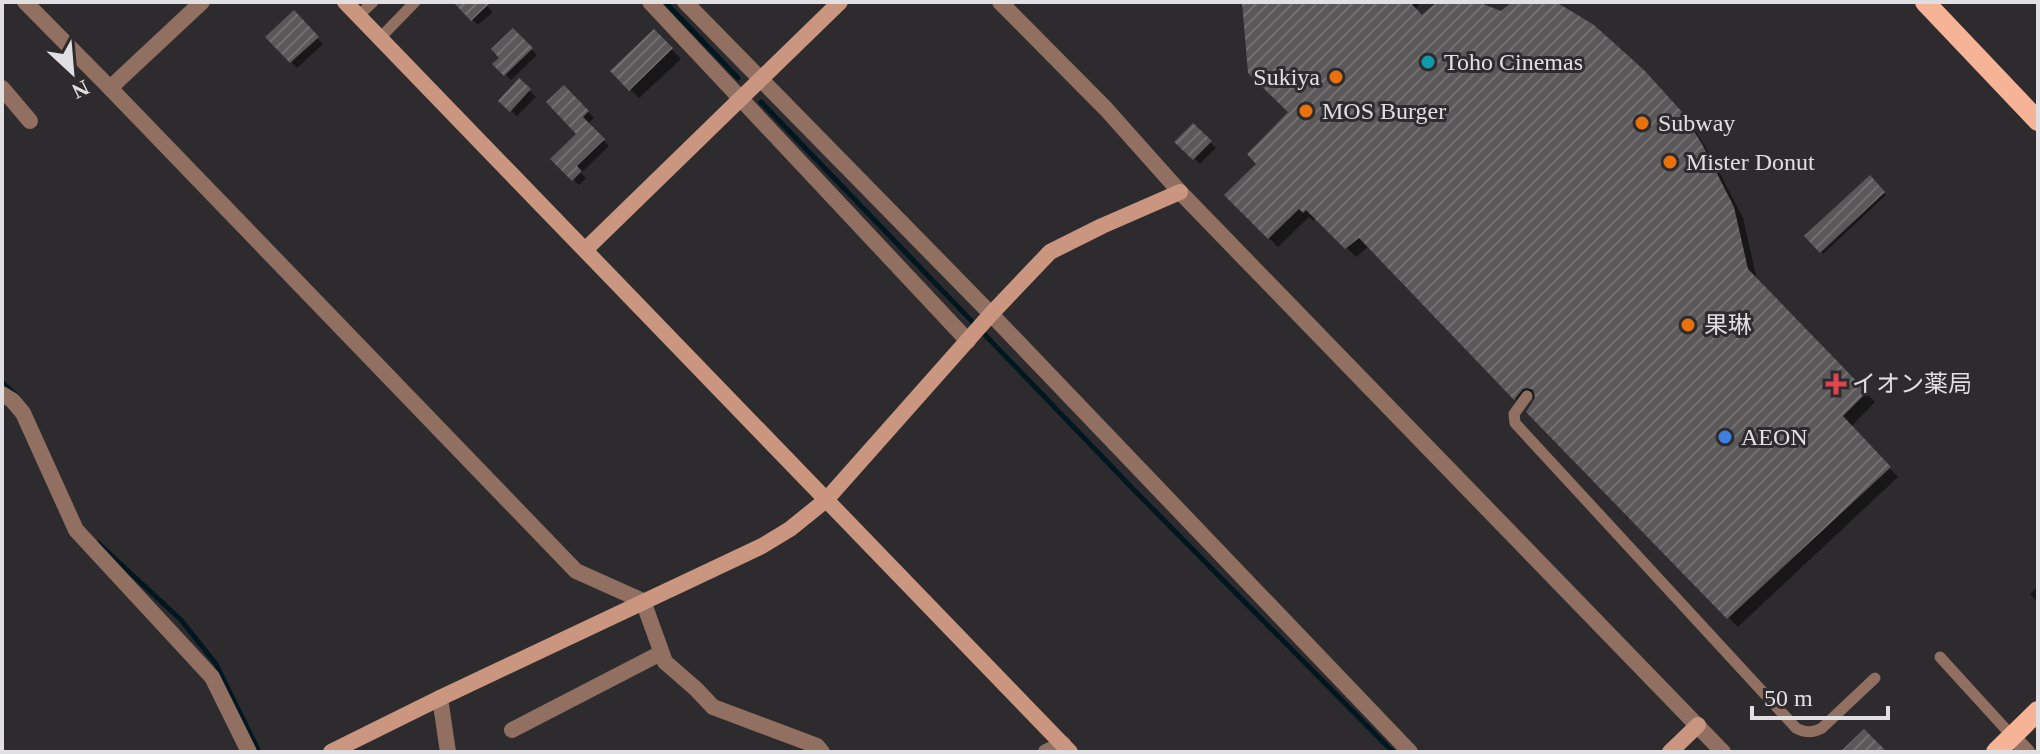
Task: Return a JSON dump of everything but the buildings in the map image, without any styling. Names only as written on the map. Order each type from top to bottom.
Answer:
[{"type":"main road","points":[[1925,2],[2038,121]]},
{"type":"main road","points":[[1996,752],[2038,711]]},
{"type":"street","points":[[25,2],[576,571],[643,601],[665,662],[713,707],[817,746],[822,752]]},
{"type":"street","points":[[110,88],[202,2]]},
{"type":"street","points":[[345,2],[1066,748]]},
{"type":"street","points":[[650,2],[968,341]]},
{"type":"street","points":[[685,2],[991,314],[1410,752]]},
{"type":"street","points":[[585,250],[840,2]]},
{"type":"street","points":[[1000,2],[1723,752]]},
{"type":"street","points":[[2,88],[30,121]]},
{"type":"street","points":[[331,752],[762,546],[790,529],[826,500],[1050,252],[1180,192]]},
{"type":"street","points":[[2,394],[23,413],[76,530],[212,677],[249,752]]},
{"type":"street","points":[[512,730],[661,653]]},
{"type":"street","points":[[440,698],[448,752]]},
{"type":"street","points":[[1670,752],[1698,725]]},
{"type":"street","points":[[2012,736],[2027,752]]},
{"type":"street","points":[[1046,752],[1066,748]]},
{"type":"lane","points":[[358,16],[373,2]]},
{"type":"lane","points":[[380,38],[415,2]]},
{"type":"lane","points":[[1527,396],[1514,414],[1515,423],[1796,728],[1814,732],[1822,728],[1875,678]]},
{"type":"lane","points":[[1940,657],[2012,736]]},
{"type":"waterway","points":[[665,2],[738,78]]},
{"type":"waterway","points":[[761,102],[1137,493],[1393,752]]},
{"type":"waterway","points":[[2,382],[17,396]]},
{"type":"waterway","points":[[98,543],[181,620],[216,664],[259,752]]},
{"type":"place","name":"Toho Cinemas","points":[[1428,62]]},
{"type":"place","name":"Sukiya","points":[[1336,77]]},
{"type":"place","name":"MOS Burger","points":[[1306,111]]},
{"type":"place","name":"Subway","points":[[1642,123]]},
{"type":"place","name":"Mister Donut","points":[[1670,162]]},
{"type":"place","name":"果琳","points":[[1688,325]]},
{"type":"place","name":"イオン薬局","points":[[1836,384]]},
{"type":"place","name":"AEON","points":[[1725,437]]}]
